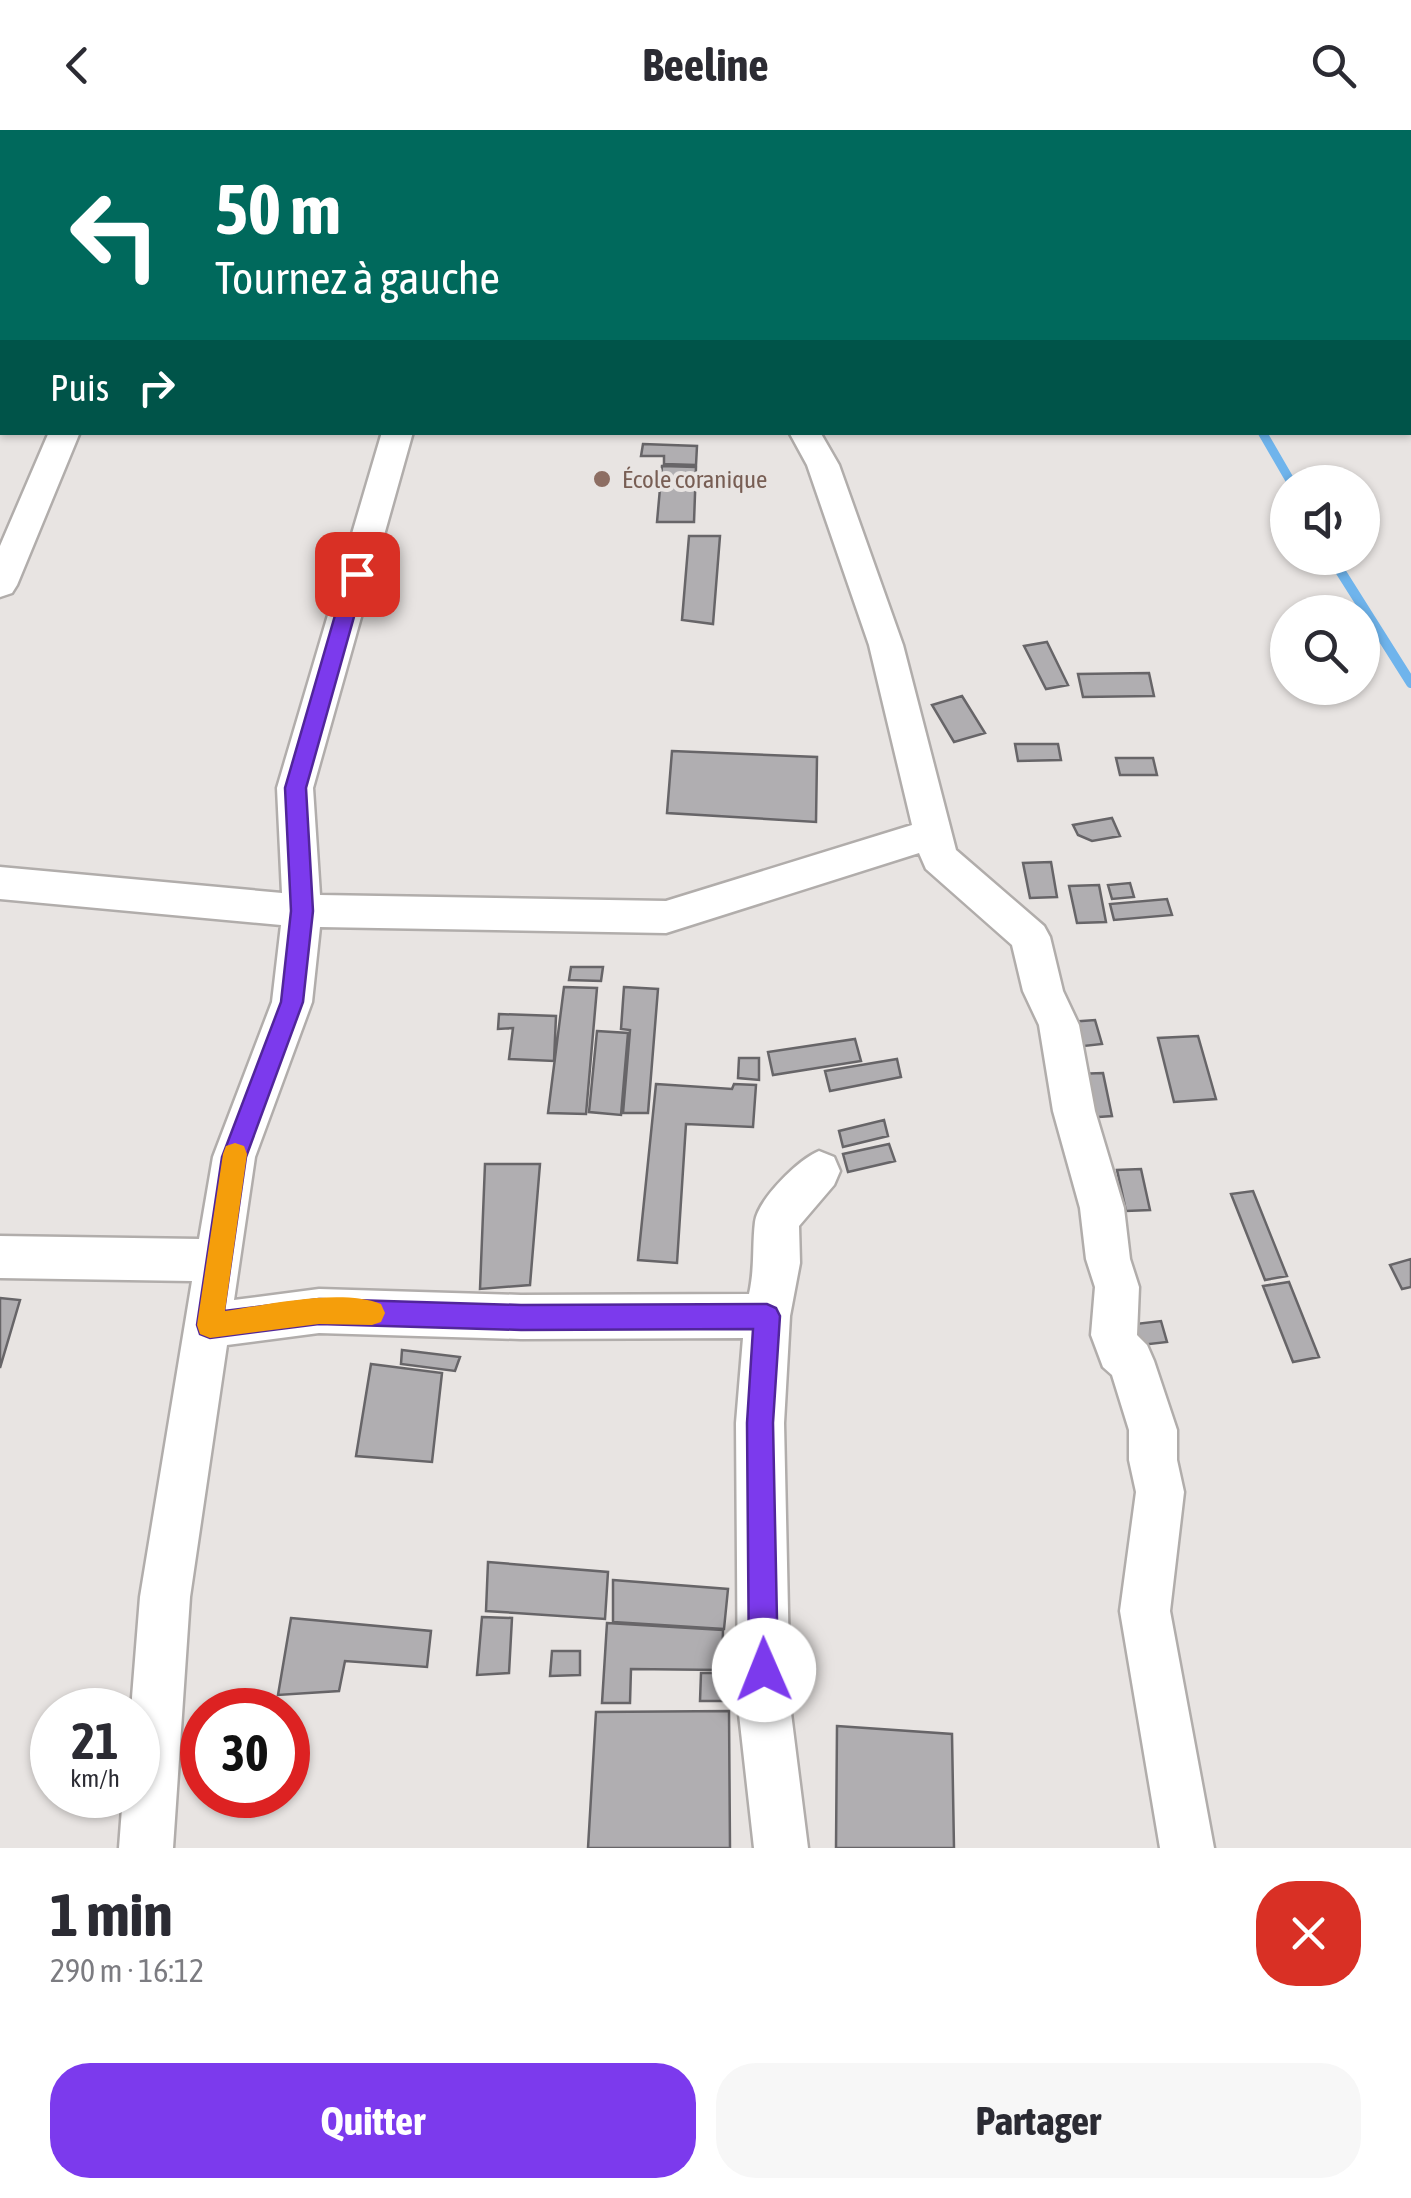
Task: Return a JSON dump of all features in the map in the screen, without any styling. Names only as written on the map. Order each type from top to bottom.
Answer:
[{"type":"street","points":[[0,586],[64,435]]},
{"type":"street","points":[[146,1848],[165,1597],[234,1157],[292,1002],[302,911],[296,788],[397,435]]},
{"type":"street","points":[[806,435],[823,464],[886,645],[939,858],[1030,937],[1043,991],[1059,1025],[1074,1111],[1102,1208],[1108,1260],[1117,1287],[1114,1335],[1120,1351],[1131,1361],[1153,1430],[1153,1460],[1160,1492],[1146,1611],[1188,1848]]},
{"type":"street","points":[[0,883],[302,911],[666,917],[933,834]]},
{"type":"street","points":[[781,1848],[764,1705],[760,1423],[767,1316],[778,1263],[777,1219],[818,1171]]},
{"type":"street","points":[[0,1257],[219,1260]]},
{"type":"street","points":[[210,1325],[319,1311],[521,1318],[767,1316]]},
{"type":"building","points":[[643,444],[697,446],[696,465],[664,464],[664,456],[641,456]]},
{"type":"building","points":[[662,466],[696,467],[694,522],[657,522]]},
{"type":"building","points":[[689,536],[720,536],[713,624],[682,620]]},
{"type":"building","points":[[1047,642],[1068,685],[1046,689],[1024,646]]},
{"type":"building","points":[[1149,673],[1154,696],[1083,697],[1078,674]]},
{"type":"building","points":[[962,696],[985,733],[954,742],[932,705]]},
{"type":"building","points":[[1015,744],[1058,744],[1061,760],[1018,761]]},
{"type":"building","points":[[672,751],[817,757],[816,822],[667,813]]},
{"type":"building","points":[[1116,758],[1153,758],[1157,775],[1120,775]]},
{"type":"building","points":[[1112,818],[1120,836],[1092,841],[1078,835],[1073,825]]},
{"type":"building","points":[[1051,862],[1057,897],[1030,898],[1023,863]]},
{"type":"building","points":[[1130,883],[1134,897],[1112,899],[1108,885]]},
{"type":"building","points":[[1099,885],[1106,922],[1077,923],[1069,886]]},
{"type":"building","points":[[1167,899],[1172,915],[1114,920],[1110,904]]},
{"type":"building","points":[[571,967],[603,967],[601,981],[569,980]]},
{"type":"building","points":[[564,987],[597,988],[586,1114],[548,1113]]},
{"type":"building","points":[[624,987],[658,989],[648,1113],[623,1113],[630,1030],[621,1029]]},
{"type":"building","points":[[499,1014],[556,1016],[554,1061],[509,1059],[513,1028],[498,1029]]},
{"type":"building","points":[[1095,1020],[1102,1044],[1075,1047],[1069,1022]]},
{"type":"building","points":[[597,1031],[628,1033],[621,1115],[589,1112]]},
{"type":"building","points":[[1198,1036],[1216,1099],[1174,1102],[1158,1038]]},
{"type":"building","points":[[855,1039],[861,1061],[773,1075],[768,1052]]},
{"type":"building","points":[[739,1058],[759,1058],[759,1080],[738,1078]]},
{"type":"building","points":[[897,1059],[901,1077],[830,1091],[825,1071]]},
{"type":"building","points":[[1103,1073],[1112,1116],[1084,1118],[1075,1074]]},
{"type":"building","points":[[656,1084],[732,1089],[734,1084],[756,1085],[753,1127],[686,1124],[677,1263],[638,1260]]},
{"type":"building","points":[[884,1120],[888,1136],[843,1147],[839,1131]]},
{"type":"building","points":[[889,1144],[895,1161],[848,1172],[843,1154]]},
{"type":"building","points":[[485,1164],[540,1164],[530,1285],[480,1289]]},
{"type":"building","points":[[1141,1169],[1150,1210],[1126,1211],[1117,1170]]},
{"type":"building","points":[[1253,1191],[1287,1276],[1265,1280],[1231,1194]]},
{"type":"building","points":[[1411,1259],[1411,1287],[1402,1289],[1390,1265]]},
{"type":"building","points":[[1289,1282],[1319,1357],[1293,1362],[1263,1286]]},
{"type":"building","points":[[0,1298],[20,1300],[0,1368]]},
{"type":"building","points":[[1161,1321],[1167,1342],[1124,1347],[1118,1326]]},
{"type":"building","points":[[402,1350],[460,1357],[455,1371],[401,1364]]},
{"type":"building","points":[[371,1364],[442,1373],[432,1462],[356,1456]]},
{"type":"building","points":[[488,1562],[608,1572],[605,1619],[486,1611]]},
{"type":"building","points":[[613,1580],[728,1589],[724,1629],[613,1622]]},
{"type":"building","points":[[482,1617],[512,1618],[509,1673],[477,1675]]},
{"type":"building","points":[[291,1618],[431,1631],[427,1667],[345,1661],[339,1691],[310,1693],[310,1688],[279,1688]]},
{"type":"building","points":[[607,1623],[723,1630],[722,1670],[631,1669],[630,1703],[602,1703]]},
{"type":"building","points":[[552,1651],[580,1651],[580,1675],[550,1676]]},
{"type":"building","points":[[701,1673],[726,1673],[727,1701],[700,1701]]},
{"type":"building","points":[[729,1711],[730,1848],[588,1848],[596,1712]]},
{"type":"building","points":[[837,1726],[952,1734],[954,1848],[836,1848]]},
{"type":"waterway","points":[[1264,435],[1281,465]]},
{"type":"waterway","points":[[1343,575],[1411,683]]},
{"type":"slow traffic","points":[[235,1154],[210,1325],[319,1311],[372,1313]]},
{"type":"place","name":"École coranique","points":[[602,479]]},
{"type":"route","points":[[357,574],[296,788],[302,911],[292,1002],[234,1157],[210,1325],[319,1311],[521,1318],[767,1316],[760,1423],[764,1670]]}]
